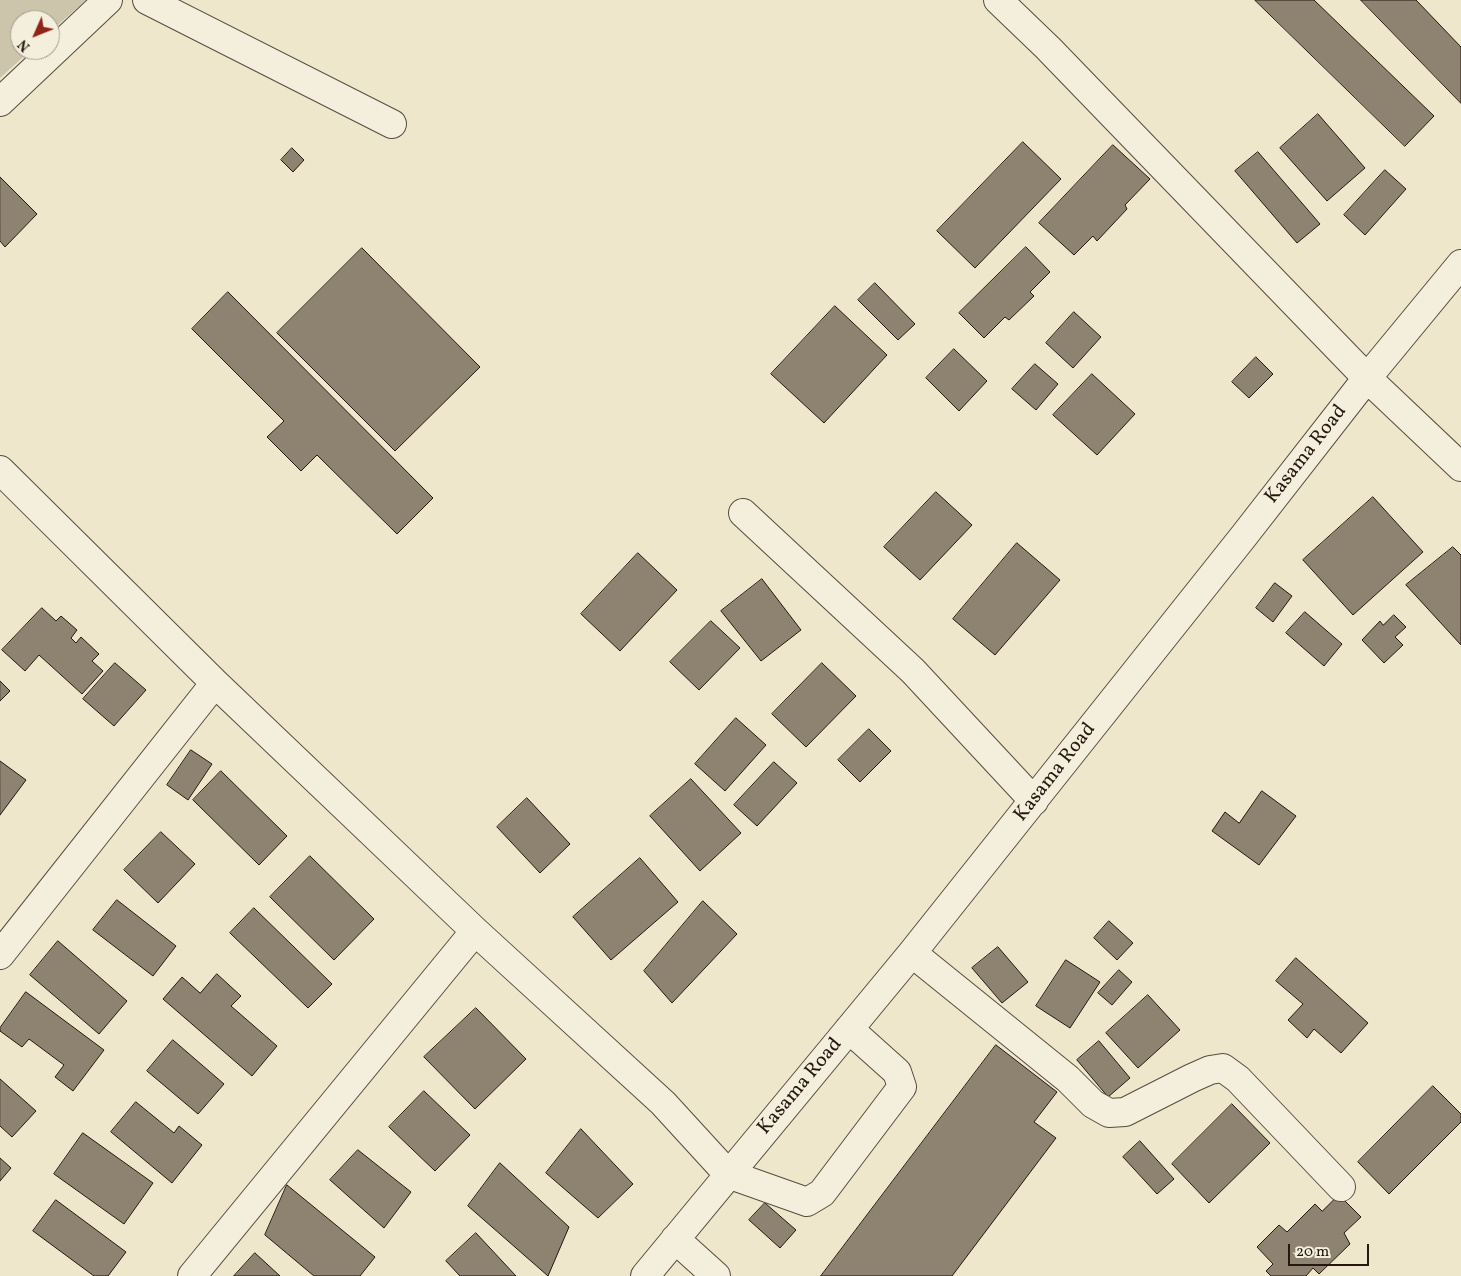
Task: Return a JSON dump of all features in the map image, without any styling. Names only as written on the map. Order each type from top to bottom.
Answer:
[{"type":"street","points":[[0,102],[108,0]]},
{"type":"street","points":[[147,0],[392,124]]},
{"type":"street","points":[[1007,2],[1064,64],[1367,378],[1461,467]]},
{"type":"street","name":"Kasama Road","points":[[645,1276],[912,953],[1367,378],[1461,264]]},
{"type":"street","points":[[0,470],[216,683],[475,931],[662,1103],[728,1174],[807,1202],[822,1193],[902,1087],[897,1072],[849,1029]]},
{"type":"street","points":[[743,513],[913,671],[1034,801]]},
{"type":"street","points":[[0,955],[216,683]]},
{"type":"street","points":[[192,1276],[475,931]]},
{"type":"street","points":[[912,953],[1068,1079],[1093,1104],[1109,1113],[1125,1112],[1192,1078],[1210,1070],[1223,1068],[1238,1079],[1341,1187]]},
{"type":"street","points":[[675,1239],[716,1276]]},
{"type":"shaded area","points":[[0,0],[86,0],[60,23],[60,10],[10,10],[10,60],[20,60],[0,78]]},
{"type":"building","points":[[1255,0],[1314,0],[1434,116],[1405,146]]},
{"type":"building","points":[[1361,0],[1416,0],[1461,47],[1461,103]]},
{"type":"building","points":[[1318,114],[1365,168],[1327,201],[1280,148]]},
{"type":"building","points":[[1023,142],[1061,179],[975,268],[937,231]]},
{"type":"building","points":[[1113,145],[1150,179],[1125,205],[1127,209],[1097,241],[1093,236],[1074,255],[1039,223]]},
{"type":"building","points":[[292,148],[304,160],[293,172],[281,160]]},
{"type":"building","points":[[1258,152],[1320,224],[1297,243],[1235,171]]},
{"type":"building","points":[[1385,170],[1406,189],[1365,235],[1344,215]]},
{"type":"building","points":[[0,177],[37,214],[5,247],[0,241]]},
{"type":"building","points":[[1026,247],[1050,272],[1030,292],[1034,296],[1009,320],[1005,317],[984,338],[959,313]]},
{"type":"building","points":[[362,248],[480,367],[395,451],[277,333]]},
{"type":"building","points":[[875,283],[915,324],[898,340],[858,300]]},
{"type":"building","points":[[228,292],[433,498],[397,534],[317,455],[301,471],[267,437],[284,421],[192,329]]},
{"type":"building","points":[[835,306],[887,355],[824,423],[771,374]]},
{"type":"building","points":[[1074,312],[1101,337],[1073,368],[1046,343]]},
{"type":"building","points":[[954,349],[987,381],[959,411],[926,378]]},
{"type":"building","points":[[1256,357],[1273,374],[1249,398],[1232,382]]},
{"type":"building","points":[[1035,364],[1058,384],[1036,410],[1012,389]]},
{"type":"building","points":[[1092,374],[1135,414],[1097,455],[1053,415]]},
{"type":"building","points":[[936,492],[972,525],[920,580],[884,547]]},
{"type":"building","points":[[1373,497],[1423,552],[1353,615],[1303,560]]},
{"type":"building","points":[[1017,543],[1060,580],[995,655],[953,619]]},
{"type":"building","points":[[1453,547],[1461,555],[1461,645],[1406,585]]},
{"type":"building","points":[[638,553],[677,590],[620,651],[581,614]]},
{"type":"building","points":[[762,579],[801,630],[761,661],[721,611]]},
{"type":"building","points":[[1275,583],[1292,596],[1273,622],[1256,608]]},
{"type":"building","points":[[42,608],[56,621],[61,616],[77,630],[71,638],[76,643],[81,637],[99,654],[92,661],[103,671],[82,694],[39,655],[25,671],[2,650]]},
{"type":"building","points":[[1305,612],[1342,644],[1324,666],[1286,633]]},
{"type":"building","points":[[1394,615],[1406,627],[1395,637],[1403,645],[1384,663],[1362,640],[1380,621],[1383,625]]},
{"type":"building","points":[[711,621],[740,648],[699,690],[670,662]]},
{"type":"building","points":[[115,663],[146,690],[114,726],[83,699]]},
{"type":"building","points":[[822,663],[856,696],[806,747],[772,714]]},
{"type":"building","points":[[0,681],[10,691],[0,701]]},
{"type":"building","points":[[736,718],[766,745],[725,791],[695,764]]},
{"type":"building","points":[[869,729],[891,751],[860,782],[838,760]]},
{"type":"building","points":[[191,750],[212,764],[188,800],[167,785]]},
{"type":"building","points":[[0,761],[26,780],[0,815]]},
{"type":"building","points":[[774,762],[797,783],[757,826],[734,805]]},
{"type":"building","points":[[221,771],[287,836],[259,865],[193,800]]},
{"type":"building","points":[[691,779],[741,833],[700,871],[650,816]]},
{"type":"building","points":[[1262,791],[1296,816],[1259,865],[1212,831],[1225,812],[1239,823]]},
{"type":"building","points":[[527,798],[570,844],[540,873],[497,827]]},
{"type":"building","points":[[161,832],[195,864],[158,903],[124,870]]},
{"type":"building","points":[[310,856],[374,919],[334,960],[270,897]]},
{"type":"building","points":[[640,858],[678,902],[611,960],[573,917]]},
{"type":"building","points":[[117,900],[176,946],[153,976],[93,930]]},
{"type":"building","points":[[703,901],[737,934],[672,1003],[644,971]]},
{"type":"building","points":[[254,908],[332,984],[308,1008],[230,933]]},
{"type":"building","points":[[1109,921],[1133,943],[1117,960],[1094,938]]},
{"type":"building","points":[[58,941],[127,1001],[99,1034],[30,975]]},
{"type":"building","points":[[998,947],[1028,982],[1002,1003],[972,968]]},
{"type":"building","points":[[1296,958],[1368,1023],[1341,1053],[1314,1029],[1307,1038],[1288,1020],[1303,1004],[1276,981]]},
{"type":"building","points":[[1066,960],[1100,982],[1070,1028],[1036,1006]]},
{"type":"building","points":[[1119,970],[1132,982],[1112,1005],[1098,993]]},
{"type":"building","points":[[217,974],[241,996],[231,1006],[277,1046],[252,1076],[163,999],[182,977],[200,993]]},
{"type":"building","points":[[26,992],[104,1050],[73,1091],[55,1077],[64,1065],[29,1039],[22,1047],[0,1031],[0,1028]]},
{"type":"building","points":[[1148,995],[1180,1030],[1138,1068],[1106,1033]]},
{"type":"building","points":[[476,1008],[526,1059],[475,1109],[424,1057]]},
{"type":"building","points":[[173,1040],[224,1084],[198,1114],[147,1071]]},
{"type":"building","points":[[1099,1041],[1130,1078],[1108,1097],[1077,1060]]},
{"type":"building","points":[[996,1045],[1057,1092],[1034,1122],[1056,1138],[952,1276],[821,1276]]},
{"type":"building","points":[[0,1079],[36,1111],[12,1137],[0,1126]]},
{"type":"building","points":[[1433,1086],[1461,1114],[1461,1122],[1389,1194],[1358,1162]]},
{"type":"building","points":[[424,1091],[470,1135],[435,1171],[389,1127]]},
{"type":"building","points":[[136,1102],[174,1133],[179,1126],[202,1145],[172,1183],[111,1132]]},
{"type":"building","points":[[1232,1104],[1270,1143],[1209,1203],[1172,1164]]},
{"type":"building","points":[[581,1129],[633,1184],[598,1218],[546,1173]]},
{"type":"building","points":[[83,1133],[153,1183],[124,1224],[54,1174]]},
{"type":"building","points":[[1140,1141],[1174,1179],[1157,1194],[1123,1157]]},
{"type":"building","points":[[358,1150],[411,1192],[384,1228],[330,1180]]},
{"type":"building","points":[[0,1158],[11,1168],[0,1181]]},
{"type":"building","points":[[500,1163],[569,1227],[548,1276],[468,1206]]},
{"type":"building","points":[[287,1185],[375,1257],[360,1276],[314,1276],[265,1235]]},
{"type":"building","points":[[1339,1195],[1361,1217],[1344,1233],[1350,1244],[1319,1274],[1313,1268],[1306,1276],[1271,1276],[1266,1271],[1273,1264],[1257,1247],[1279,1225],[1287,1232],[1315,1204],[1322,1211]]},
{"type":"building","points":[[56,1200],[126,1252],[108,1276],[94,1276],[33,1231]]},
{"type":"building","points":[[765,1203],[796,1230],[780,1248],[749,1220]]},
{"type":"building","points":[[476,1233],[516,1276],[460,1276],[446,1261]]},
{"type":"building","points":[[255,1253],[280,1276],[234,1276]]}]
